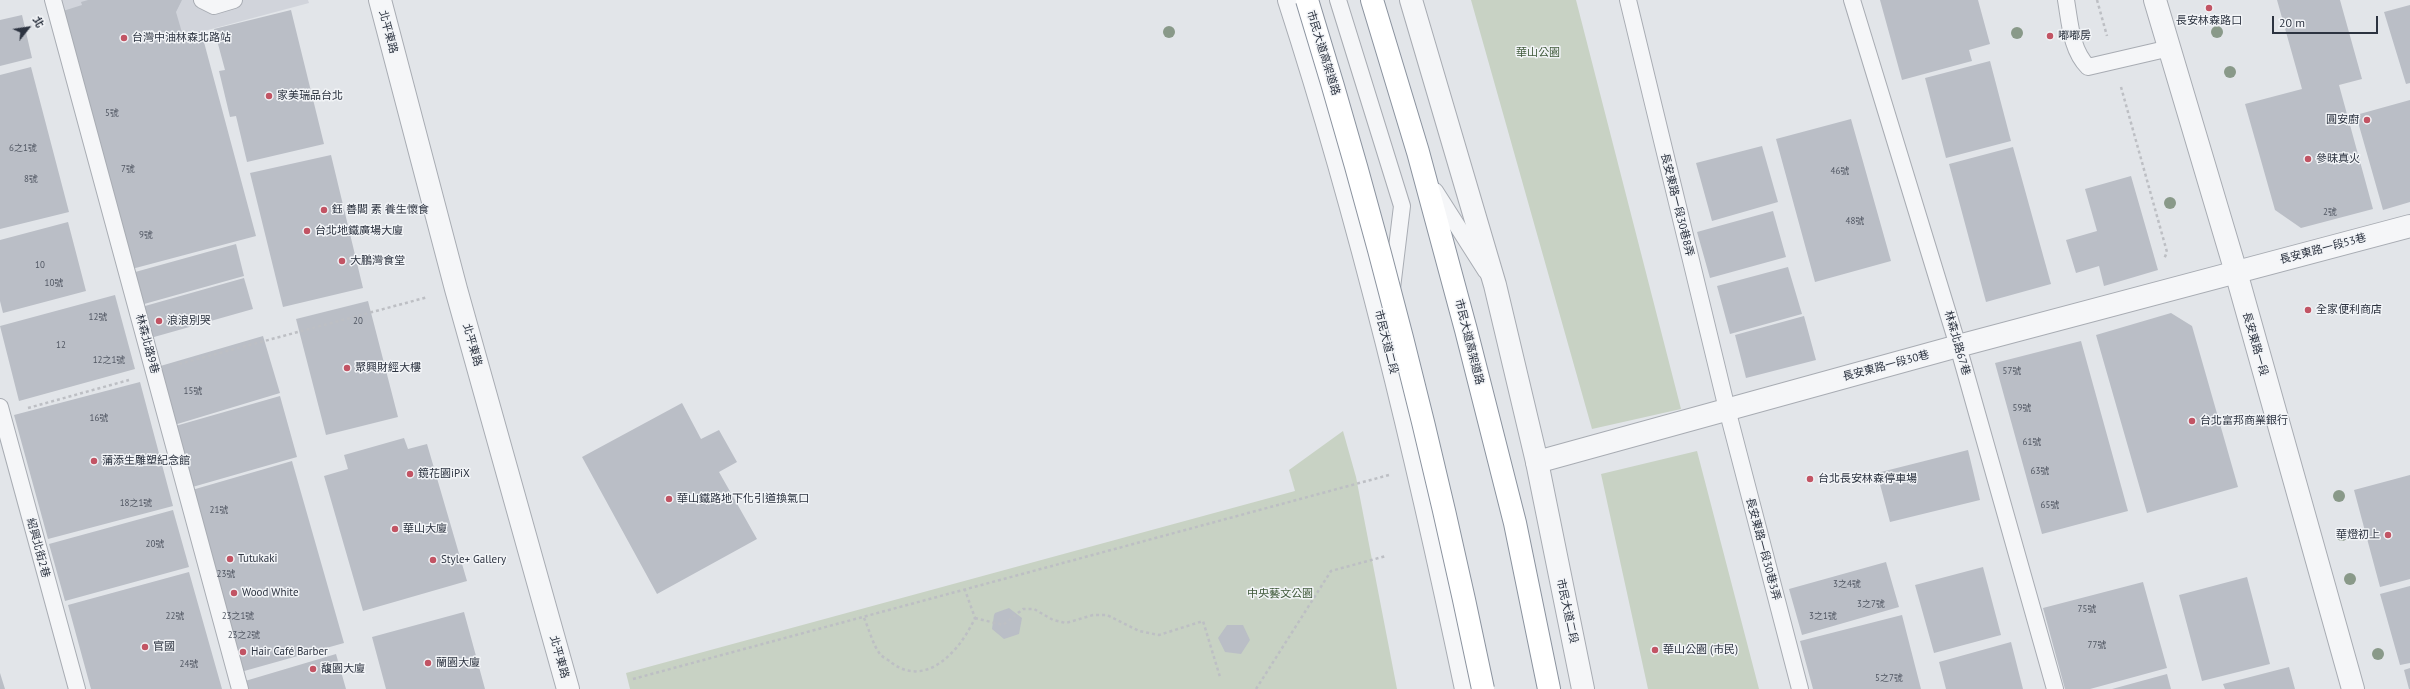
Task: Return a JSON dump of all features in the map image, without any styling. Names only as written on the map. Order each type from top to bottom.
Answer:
[{"type":"highway","name":"市民大道高架道路","points":[[1307,0],[1375,233],[1418,401],[1461,585],[1482,689]]},
{"type":"highway","name":"市民大道高架道路","points":[[1373,0],[1423,167],[1463,315],[1516,523],[1549,689]]},
{"type":"street","name":"北平東路","points":[[380,0],[456,289],[568,689]]},
{"type":"street","name":"市民大道二段","points":[[1289,0],[1312,71],[1418,466],[1466,689]]},
{"type":"street","name":"市民大道二段","points":[[1411,0],[1495,285],[1537,462],[1579,683]]},
{"type":"street","name":"長安東路一段","points":[[2155,0],[2236,272],[2354,689]]},
{"type":"street","name":"長安東路一段53巷","points":[[2236,272],[2410,226]]},
{"type":"street","name":"長安東路一段30巷","points":[[1537,462],[1958,346],[2236,272]]},
{"type":"lane","name":"林森北路9巷","points":[[52,0],[240,689]]},
{"type":"lane","points":[[202,0],[214,6],[234,0]]},
{"type":"lane","points":[[1338,0],[1402,206],[1386,343]]},
{"type":"lane","points":[[1373,0],[1436,196],[1495,285]]},
{"type":"lane","name":"長安東路一段30巷8弄","points":[[1628,0],[1727,409]]},
{"type":"lane","name":"林森北路67巷","points":[[1852,0],[1958,346],[2055,689]]},
{"type":"lane","points":[[2066,0],[2075,47],[2080,59],[2088,67],[2170,48]]},
{"type":"lane","name":"長安東路一段30巷3弄","points":[[1727,409],[1800,689]]},
{"type":"lane","name":"紹興北街2巷","points":[[1,411],[77,689]]},
{"type":"path","points":[[2097,0],[2167,252],[2161,267]]},
{"type":"path","points":[[1,411],[154,372],[456,289]]},
{"type":"path","points":[[633,679],[864,618],[1418,466]]},
{"type":"path","points":[[1256,689],[1331,572],[1386,556]]},
{"type":"path","points":[[864,618],[880,654],[903,671],[924,672],[952,655],[967,634],[974,618],[965,590]]},
{"type":"path","points":[[974,618],[1003,625],[1023,609],[1034,608],[1053,620],[1066,623],[1093,615],[1107,615],[1139,631],[1159,635],[1203,621],[1220,677]]},
{"type":"shaded area","name":"台灣中油林森北路站","points":[[60,0],[308,0],[309,3],[77,65]]},
{"type":"green space","name":"華山公園","points":[[1471,0],[1576,0],[1681,409],[1592,429]]},
{"type":"green space","name":"中央藝文公園","points":[[1343,431],[1356,477],[1397,689],[630,689],[626,673],[1295,491],[1289,470]]},
{"type":"green space","points":[[1697,451],[1759,689],[1648,689],[1601,474]]},
{"type":"building","points":[[88,0],[182,0],[176,12],[183,36],[201,31],[256,236],[128,270],[63,11],[82,5],[81,2]]},
{"type":"building","points":[[1880,0],[1978,0],[1990,44],[1969,50],[1972,61],[1902,80]]},
{"type":"building","points":[[2277,0],[2340,0],[2362,79],[2339,85],[2373,209],[2301,228],[2275,210],[2245,104],[2302,89]]},
{"type":"building","points":[[2410,5],[2410,83],[2406,84],[2384,12]]},
{"type":"building","name":"家美瑞品台北","points":[[291,10],[324,144],[247,162],[236,116],[230,117],[219,71],[225,70],[214,29]]},
{"type":"building","points":[[22,15],[32,58],[0,66],[0,20]]},
{"type":"building","points":[[1990,61],[2011,141],[1946,158],[1925,78]]},
{"type":"building","points":[[31,67],[69,212],[0,229],[0,75]]},
{"type":"building","points":[[2410,100],[2410,202],[2383,210],[2356,115]]},
{"type":"building","points":[[1851,119],[1891,261],[1815,282],[1776,139]]},
{"type":"building","points":[[1762,146],[1778,202],[1712,221],[1696,163]]},
{"type":"building","points":[[2013,147],[2051,284],[1986,302],[1949,164]]},
{"type":"building","name":"台北地鐵廣場大廈","points":[[331,155],[363,288],[283,307],[250,173]]},
{"type":"building","points":[[2131,176],[2158,270],[2104,286],[2099,266],[2076,273],[2066,240],[2097,231],[2085,189]]},
{"type":"building","points":[[1773,211],[1786,257],[1710,278],[1697,232]]},
{"type":"building","points":[[68,222],[86,291],[3,313],[0,301],[0,240]]},
{"type":"building","points":[[236,244],[244,276],[137,306],[128,274]]},
{"type":"building","points":[[1788,267],[1802,314],[1730,334],[1717,286]]},
{"type":"building","points":[[244,278],[253,309],[147,339],[138,308]]},
{"type":"building","points":[[115,295],[135,369],[19,401],[0,326]]},
{"type":"building","name":"聚興財經大樓","points":[[368,301],[398,417],[326,435],[296,319]]},
{"type":"building","points":[[2171,313],[2192,326],[2238,487],[2147,513],[2096,335]]},
{"type":"building","points":[[1804,316],[1816,360],[1746,378],[1735,335]]},
{"type":"building","points":[[263,336],[280,393],[174,425],[157,367]]},
{"type":"building","points":[[2081,341],[2128,511],[2042,534],[1995,363]]},
{"type":"building","name":"蒲添生雕塑紀念館","points":[[140,382],[173,506],[48,539],[14,415]]},
{"type":"building","points":[[280,396],[297,457],[189,488],[172,427]]},
{"type":"building","name":"華山鐵路地下化引道換氣口","points":[[682,403],[701,439],[719,430],[737,462],[719,472],[757,539],[657,594],[582,457]]},
{"type":"building","name":"華山大廈","points":[[404,438],[408,449],[427,444],[467,581],[363,611],[324,476],[348,469],[344,455]]},
{"type":"building","points":[[1968,450],[1980,500],[1890,522],[1877,473]]},
{"type":"building","points":[[292,461],[344,643],[230,675],[192,490]]},
{"type":"building","name":"華燈初上","points":[[2410,475],[2410,579],[2380,587],[2354,490]]},
{"type":"building","points":[[173,510],[189,567],[65,601],[49,544]]},
{"type":"building","points":[[1886,562],[1899,607],[1802,635],[1789,589]]},
{"type":"building","points":[[1983,567],[2001,635],[1934,653],[1915,585]]},
{"type":"building","name":"官國","points":[[189,572],[222,689],[91,689],[68,605]]},
{"type":"building","points":[[2247,577],[2270,664],[2202,681],[2179,595]]},
{"type":"building","points":[[2143,582],[2167,668],[2090,689],[2065,689],[2043,608]]},
{"type":"building","points":[[2410,586],[2410,663],[2400,665],[2380,594]]},
{"type":"building","points":[[1009,608],[1022,618],[1019,634],[1004,639],[992,629],[994,615],[995,613]]},
{"type":"building","name":"蘭園大廈","points":[[464,612],[485,689],[386,689],[372,637]]},
{"type":"building","points":[[1902,615],[1921,689],[1813,689],[1800,641]]},
{"type":"building","points":[[1227,625],[1243,625],[1250,640],[1241,654],[1225,652],[1218,638]]},
{"type":"building","points":[[2011,642],[2023,689],[1946,689],[1939,662]]},
{"type":"building","name":"馥園大廈","points":[[336,654],[346,689],[237,689],[235,684]]},
{"type":"building","points":[[2289,667],[2295,689],[2225,689],[2223,684]]},
{"type":"building","points":[[2410,668],[2410,689],[2409,689],[2404,670]]},
{"type":"building","points":[[0,673],[5,689],[0,689]]},
{"type":"building","points":[[2167,674],[2171,689],[2112,689]]},
{"type":"place","name":"長安林森路口","points":[[2209,8]]},
{"type":"place","name":"嘟嘟房","points":[[2050,36]]},
{"type":"place","name":"台灣中油林森北路站","points":[[124,38]]},
{"type":"place","name":"家美瑞品台北","points":[[269,96]]},
{"type":"place","name":"圓安廚","points":[[2367,120]]},
{"type":"place","name":"參昧真火","points":[[2308,159]]},
{"type":"place","name":"鈺 善閣 素 養生懷食","points":[[324,210]]},
{"type":"place","name":"台北地鐵廣場大廈","points":[[307,231]]},
{"type":"place","name":"大鵬灣食堂","points":[[342,261]]},
{"type":"place","name":"全家便利商店","points":[[2308,310]]},
{"type":"place","name":"浪浪別哭","points":[[159,321]]},
{"type":"place","name":"聚興財經大樓","points":[[347,368]]},
{"type":"place","name":"台北富邦商業銀行","points":[[2192,421]]},
{"type":"place","name":"蒲添生雕塑紀念館","points":[[94,461]]},
{"type":"place","name":"鏡花園iPiX","points":[[410,474]]},
{"type":"place","name":"台北長安林森停車場","points":[[1810,479]]},
{"type":"place","name":"華山鐵路地下化引道換氣口","points":[[669,499]]},
{"type":"place","name":"華山大廈","points":[[395,529]]},
{"type":"place","name":"華燈初上","points":[[2388,535]]},
{"type":"place","name":"Tutukaki","points":[[230,559]]},
{"type":"place","name":"Style+ Gallery","points":[[433,560]]},
{"type":"place","name":"Wood White","points":[[234,593]]},
{"type":"place","name":"官國","points":[[145,647]]},
{"type":"place","name":"華山公園 (市民)","points":[[1655,650]]},
{"type":"place","name":"Hair Café Barber","points":[[243,652]]},
{"type":"place","name":"蘭園大廈","points":[[428,663]]},
{"type":"place","name":"馥園大廈","points":[[313,669]]}]
